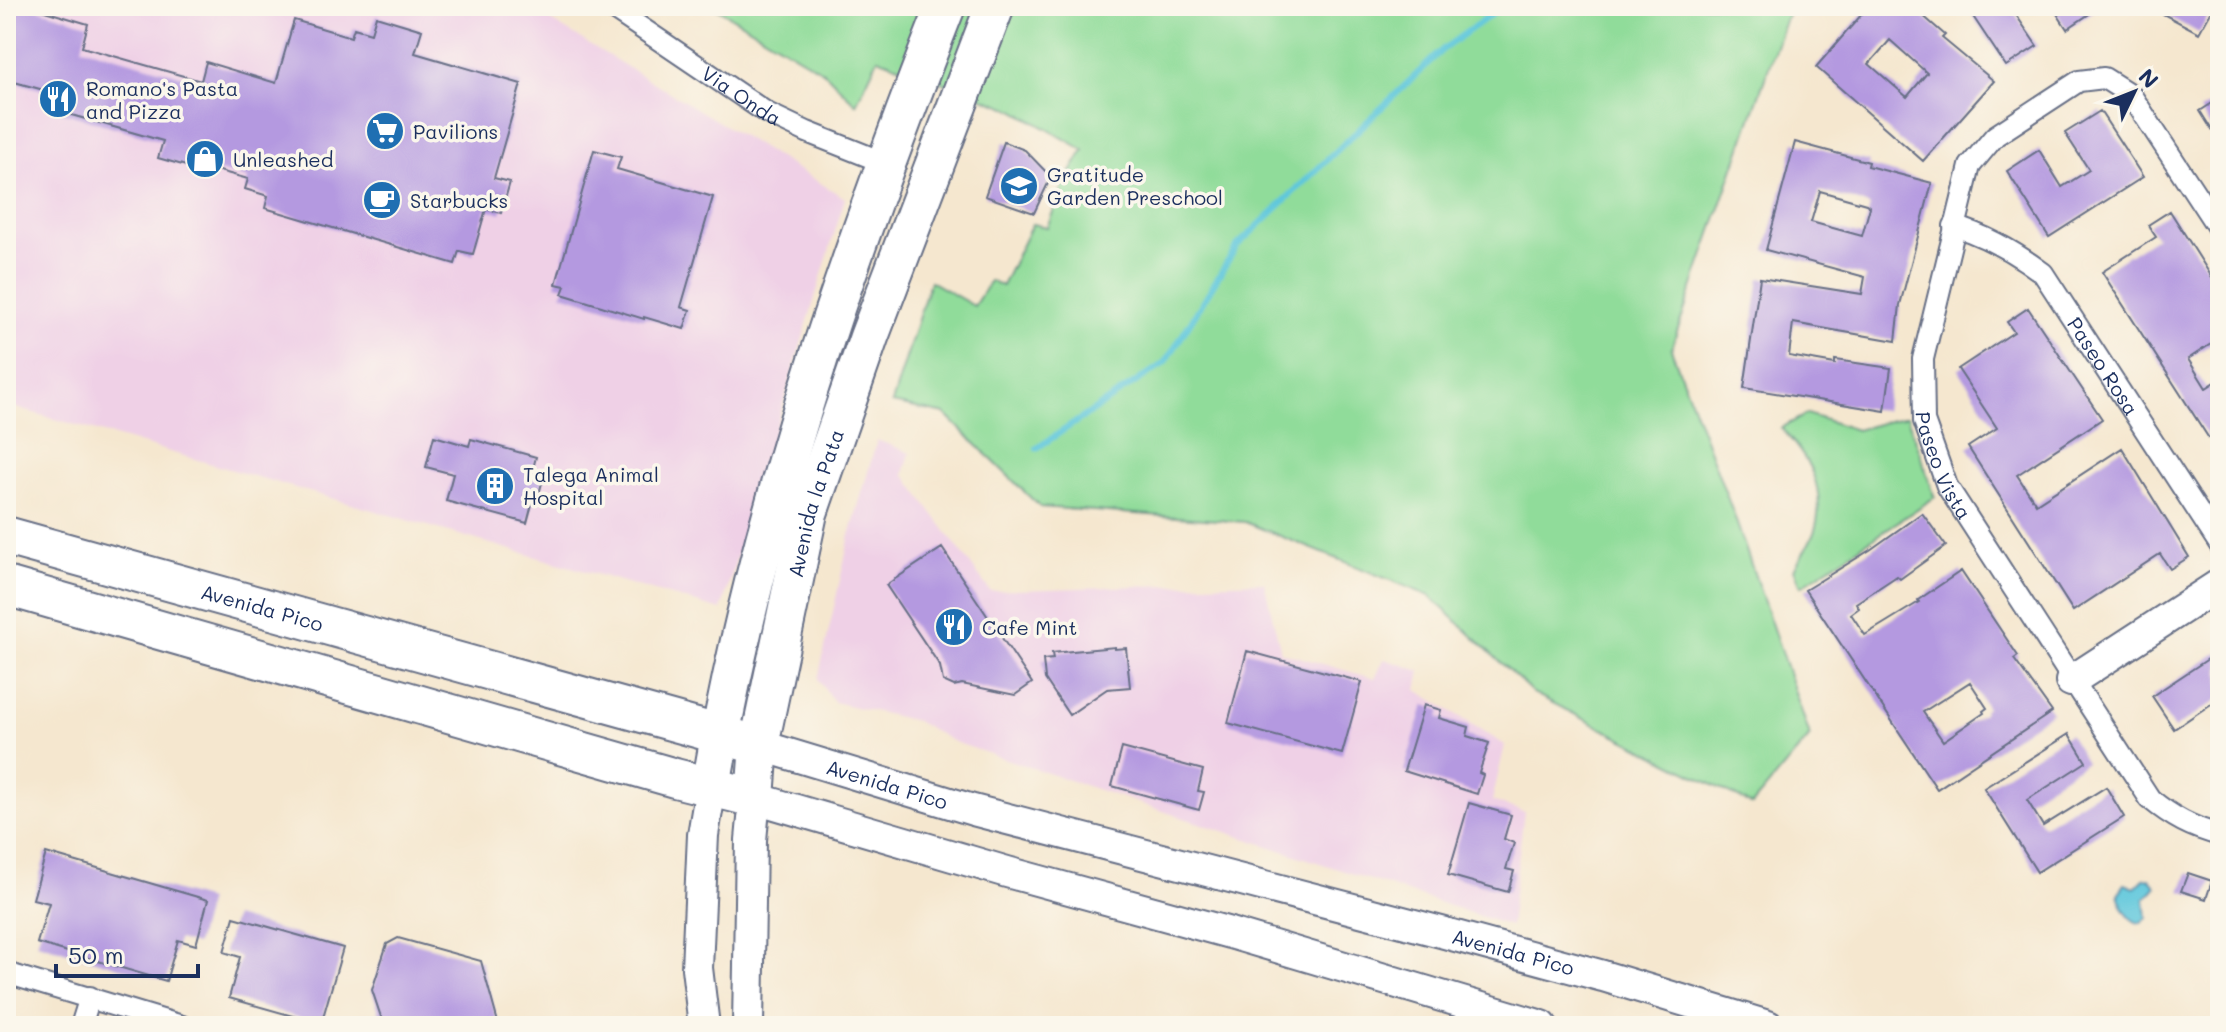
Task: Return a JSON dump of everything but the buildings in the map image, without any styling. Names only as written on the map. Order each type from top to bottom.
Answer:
[{"type":"highway","name":"Avenida la Pata","points":[[711,787],[728,691],[776,495],[885,163],[946,6]]},
{"type":"highway","name":"Avenida la Pata","points":[[755,798],[759,745],[808,513],[903,246],[995,6]]},
{"type":"highway","points":[[885,163],[904,184],[886,231],[903,246]]},
{"type":"highway","name":"Avenida Pico","points":[[6,536],[759,745]]},
{"type":"highway","points":[[6,586],[755,798]]},
{"type":"main road","points":[[2071,681],[2220,584]]},
{"type":"main road","name":"Avenida Pico","points":[[759,745],[973,810],[1500,948],[1768,1026]]},
{"type":"main road","name":"Avenida la Pata","points":[[704,1026],[697,968],[703,835],[711,787]]},
{"type":"main road","points":[[755,798],[1230,933],[1542,1026]]},
{"type":"main road","name":"Avenida la Pata","points":[[748,1026],[751,840],[755,798]]},
{"type":"street","name":"Via Onda","points":[[609,6],[767,113],[885,163]]},
{"type":"street","name":"Paseo Vista","points":[[2220,231],[2131,95],[2104,78],[2079,81],[1995,136],[1970,166],[1923,359],[1924,421],[1947,486],[2150,799],[2171,817],[2196,829],[2220,835]]},
{"type":"street","name":"Paseo Rosa","points":[[1954,226],[1978,233],[2017,253],[2043,273],[2220,545]]},
{"type":"street","points":[[6,973],[182,1026]]},
{"type":"street","points":[[81,1026],[90,997]]},
{"type":"shaded area","points":[[6,6],[522,6],[845,198],[721,610],[6,405]]},
{"type":"shaded area","points":[[877,440],[910,453],[904,474],[990,591],[1264,582],[1281,652],[1375,679],[1384,659],[1421,671],[1417,690],[1505,745],[1492,801],[1524,812],[1510,926],[954,742],[916,721],[834,702],[818,679],[850,535]]},
{"type":"green space","points":[[713,6],[1790,6],[1671,349],[1734,515],[1810,736],[1752,805],[1533,693],[1430,596],[1245,522],[1040,507],[945,414],[892,403],[930,281],[974,306],[990,281],[1002,286],[1032,224],[1047,227],[1064,184],[1084,150],[1012,109],[878,58],[856,104],[824,72]]},
{"type":"green space","points":[[1807,414],[1856,430],[1907,416],[1935,497],[1801,586],[1794,569],[1815,530],[1819,500],[1813,474],[1800,451],[1781,428]]},
{"type":"water","points":[[2149,878],[2156,886],[2145,899],[2147,918],[2141,923],[2136,922],[2125,912],[2118,894],[2125,884],[2135,888]]},
{"type":"waterway","points":[[1037,448],[1166,362],[1237,246],[1442,50],[1503,6]]},
{"type":"place","name":"Romano's Pasta and Pizza","points":[[58,99]]},
{"type":"place","name":"Pavilions","points":[[385,131]]},
{"type":"place","name":"Unleashed","points":[[205,159]]},
{"type":"place","name":"Gratitude Garden Preschool","points":[[1019,186]]},
{"type":"place","name":"Starbucks","points":[[382,200]]},
{"type":"place","name":"Talega Animal Hospital","points":[[495,486]]},
{"type":"place","name":"Cafe Mint","points":[[954,627]]}]
